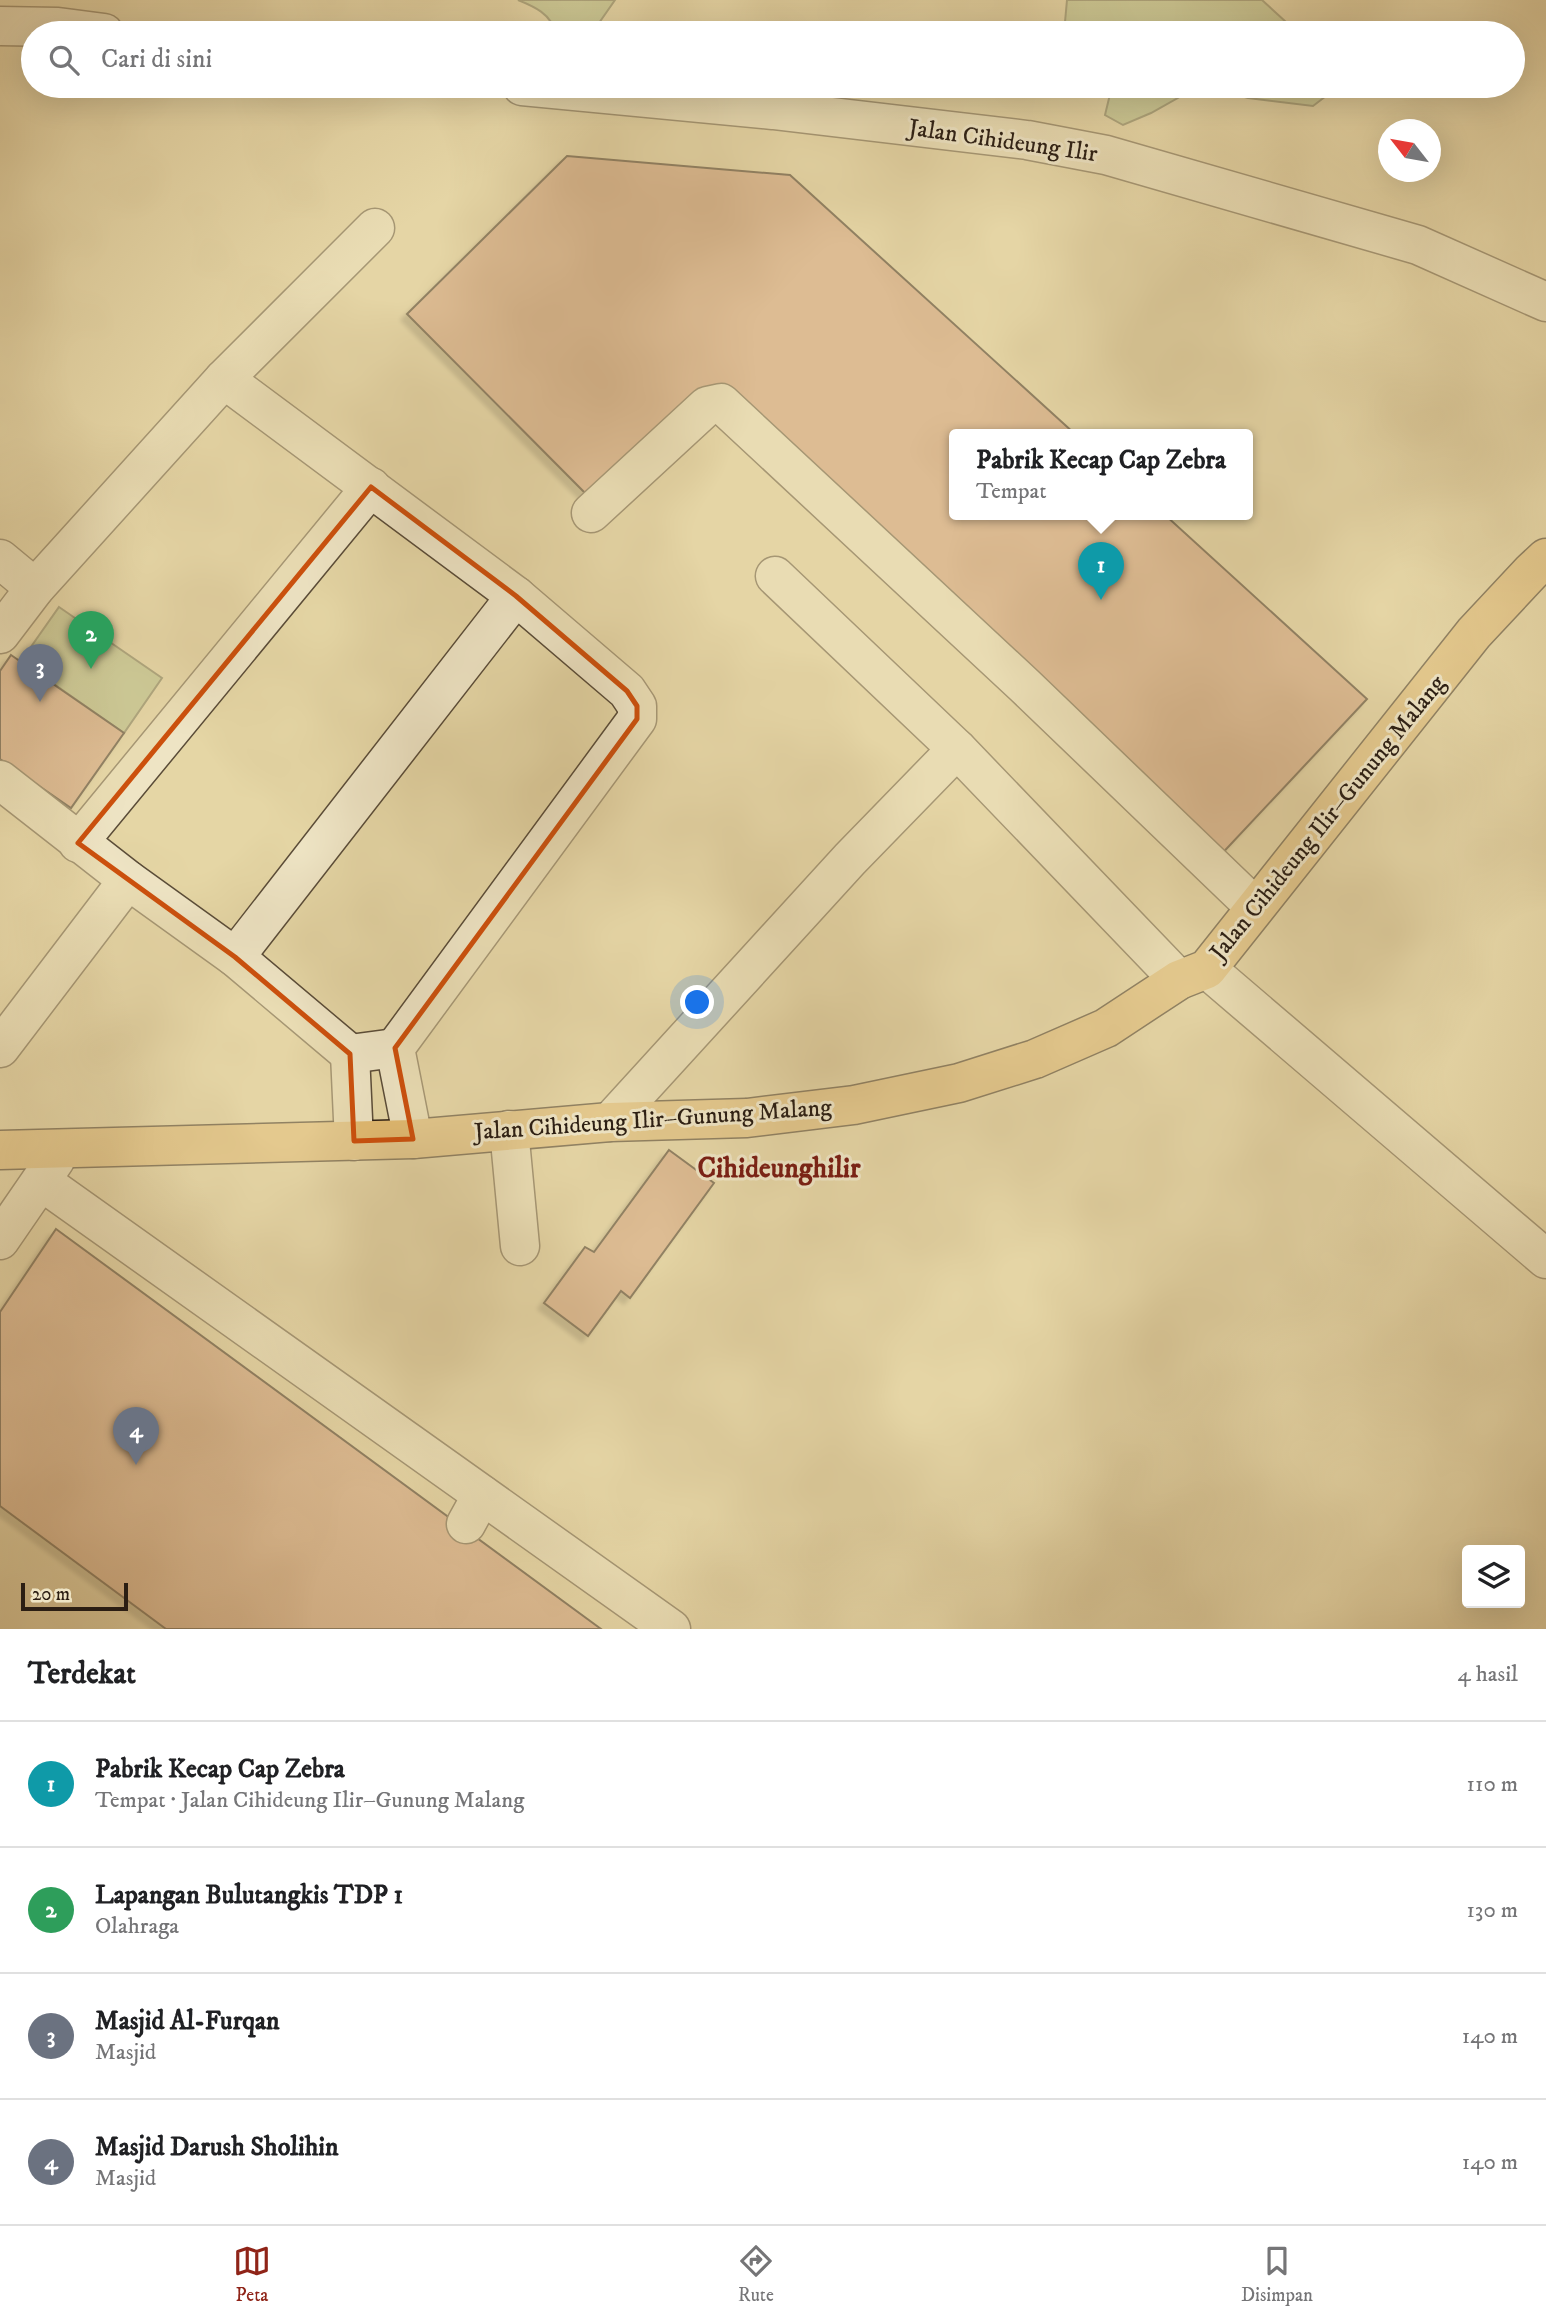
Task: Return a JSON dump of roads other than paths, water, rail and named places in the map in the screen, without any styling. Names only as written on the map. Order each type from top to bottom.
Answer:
[{"type":"main road","name":"Jalan Cihideung Ilir–Gunung Malang","points":[[0,1150],[413,1139],[610,1122],[747,1118],[854,1105],[959,1083],[1035,1059],[1106,1028],[1193,975],[1255,907],[1474,633],[1546,558]]},
{"type":"street","points":[[0,26],[21,26]]},
{"type":"street","name":"Jalan Cihideung Ilir","points":[[648,98],[1027,140],[1106,155],[1418,245],[1546,302]]},
{"type":"street","points":[[0,634],[35,588],[224,379],[375,228]]},
{"type":"street","points":[[224,379],[516,596],[627,691],[637,706],[637,719],[395,1048],[350,1055]]},
{"type":"street","points":[[591,513],[707,406],[721,403],[1024,685],[1255,907]]},
{"type":"street","points":[[78,843],[371,487]]},
{"type":"street","points":[[0,559],[35,588]]},
{"type":"street","points":[[775,576],[1193,975],[1546,1259]]},
{"type":"street","points":[[235,957],[516,596]]},
{"type":"street","points":[[610,1122],[850,859],[957,749]]},
{"type":"street","points":[[0,780],[78,843],[235,957],[350,1055],[354,1141]]},
{"type":"street","points":[[6,1029],[128,880]]},
{"type":"street","points":[[395,1048],[413,1139]]},
{"type":"street","points":[[509,1130],[520,1246]]},
{"type":"street","points":[[0,1240],[62,1149]]},
{"type":"street","points":[[41,1181],[474,1510],[671,1629]]},
{"type":"place","name":"Pabrik Kecap Cap Zebra","points":[[1101,600]]},
{"type":"place","name":"Lapangan Bulutangkis TDP 1","points":[[91,669]]},
{"type":"place","name":"Masjid Al-Furqan","points":[[40,702]]},
{"type":"place","name":"Masjid Darush Sholihin","points":[[136,1465]]},
{"type":"district","name":"Cihideunghilir","points":[[779,1168]]}]
